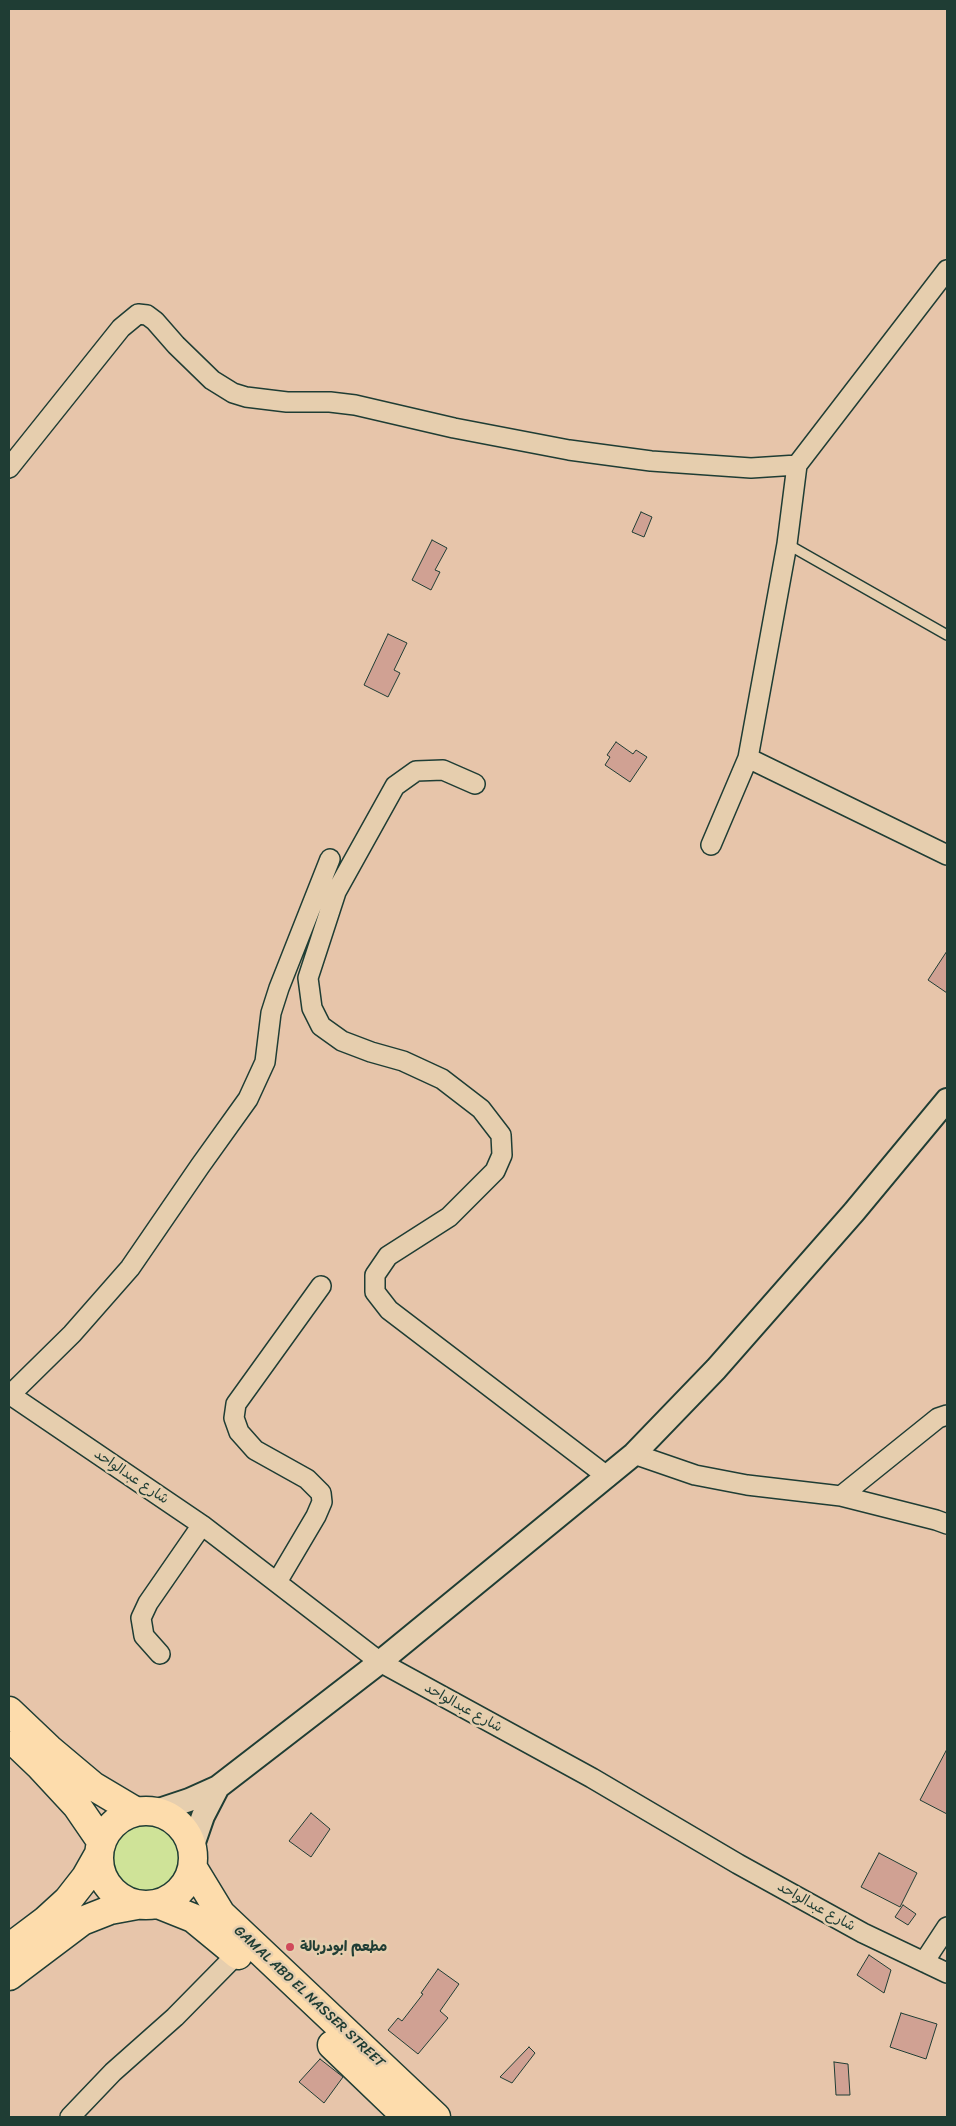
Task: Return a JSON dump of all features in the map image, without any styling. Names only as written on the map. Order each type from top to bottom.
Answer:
[{"type":"main road","points":[[9,1710],[49,1749],[93,1786],[146,1811],[172,1818],[185,1830],[193,1857],[186,1884],[174,1897],[148,1904],[110,1910],[82,1921],[9,1976]]},
{"type":"main road","points":[[9,1736],[77,1806],[100,1847],[100,1871],[108,1887],[121,1898],[148,1904]]},
{"type":"main road","points":[[9,1948],[45,1921],[68,1900],[86,1877],[109,1827],[121,1817],[146,1811]]},
{"type":"main road","name":"GAMAL ABD EL NASSER STREET","points":[[193,1857],[221,1914],[436,2117]]},
{"type":"main road","name":"GAMAL ABD EL NASSER STREET","points":[[148,1904],[193,1918],[237,1954],[407,2117]]},
{"type":"street","points":[[711,845],[748,758],[787,544],[797,465],[947,270]]},
{"type":"street","points":[[9,468],[121,328],[138,314],[147,315],[155,321],[176,345],[212,380],[233,393],[252,399],[355,405],[454,428],[569,450],[651,462],[751,468],[797,465]]},
{"type":"street","points":[[748,758],[947,855]]},
{"type":"street","points":[[474,784],[443,770],[416,771],[395,786],[336,892],[308,978],[312,1008],[321,1026],[342,1041],[403,1061],[442,1079],[481,1108],[501,1135],[502,1155],[495,1171],[449,1217],[388,1256],[375,1275],[375,1292],[390,1310],[608,1477]]},
{"type":"street","points":[[9,1395],[72,1334],[130,1268],[248,1099],[265,1062],[271,1013],[279,988],[330,859]]},
{"type":"street","points":[[146,1811],[189,1800],[218,1787],[380,1662],[634,1454],[723,1361],[854,1212],[947,1100]]},
{"type":"street","points":[[277,1582],[316,1516],[322,1502],[321,1493],[307,1480],[255,1450],[239,1432],[234,1418],[236,1404],[321,1286]]},
{"type":"street","name":"شارع عبدالواحد","points":[[9,1395],[202,1526],[380,1662],[592,1778],[738,1864],[863,1933],[947,1973]]},
{"type":"street","points":[[841,1496],[938,1418],[947,1415]]},
{"type":"street","points":[[634,1454],[695,1475],[747,1485],[841,1496],[947,1524]]},
{"type":"street","points":[[160,1654],[144,1636],[141,1618],[148,1603],[202,1526]]},
{"type":"street","points":[[193,1857],[203,1816],[218,1787]]},
{"type":"street","points":[[924,1962],[947,1927]]},
{"type":"street","points":[[70,2117],[113,2072],[175,2017],[237,1954]]},
{"type":"lane","points":[[787,544],[947,635]]},
{"type":"green space","points":[[147,1817],[163,1820],[176,1829],[185,1842],[188,1858],[185,1874],[176,1887],[163,1896],[147,1899],[131,1896],[118,1887],[109,1874],[106,1858],[109,1842],[118,1829],[131,1820]]},
{"type":"building","points":[[641,512],[652,517],[644,537],[632,532]]},
{"type":"building","points":[[432,540],[447,548],[435,570],[440,572],[431,590],[412,580]]},
{"type":"building","points":[[388,634],[407,643],[394,670],[400,673],[388,697],[364,685]]},
{"type":"building","points":[[616,742],[633,754],[636,750],[647,757],[630,782],[605,765],[610,757],[607,755]]},
{"type":"building","points":[[947,951],[947,993],[928,980]]},
{"type":"building","points":[[947,1749],[947,1814],[920,1800]]},
{"type":"building","points":[[311,1813],[330,1829],[311,1857],[289,1841]]},
{"type":"building","points":[[879,1853],[917,1873],[900,1907],[861,1887]]},
{"type":"building","points":[[903,1905],[916,1914],[908,1925],[895,1917]]},
{"type":"building","points":[[869,1955],[891,1970],[884,1993],[857,1975]]},
{"type":"building","points":[[438,1969],[459,1984],[440,2011],[448,2018],[418,2054],[388,2030],[398,2018],[402,2021],[423,1994],[421,1993]]},
{"type":"building","points":[[901,2013],[937,2024],[926,2059],[890,2047]]},
{"type":"building","points":[[529,2047],[535,2053],[512,2083],[500,2077]]},
{"type":"building","points":[[320,2059],[343,2077],[324,2103],[299,2082]]},
{"type":"building","points":[[834,2062],[848,2064],[850,2095],[836,2095]]},
{"type":"place","name":"مطعم ابودربالة","points":[[290,1947]]}]
